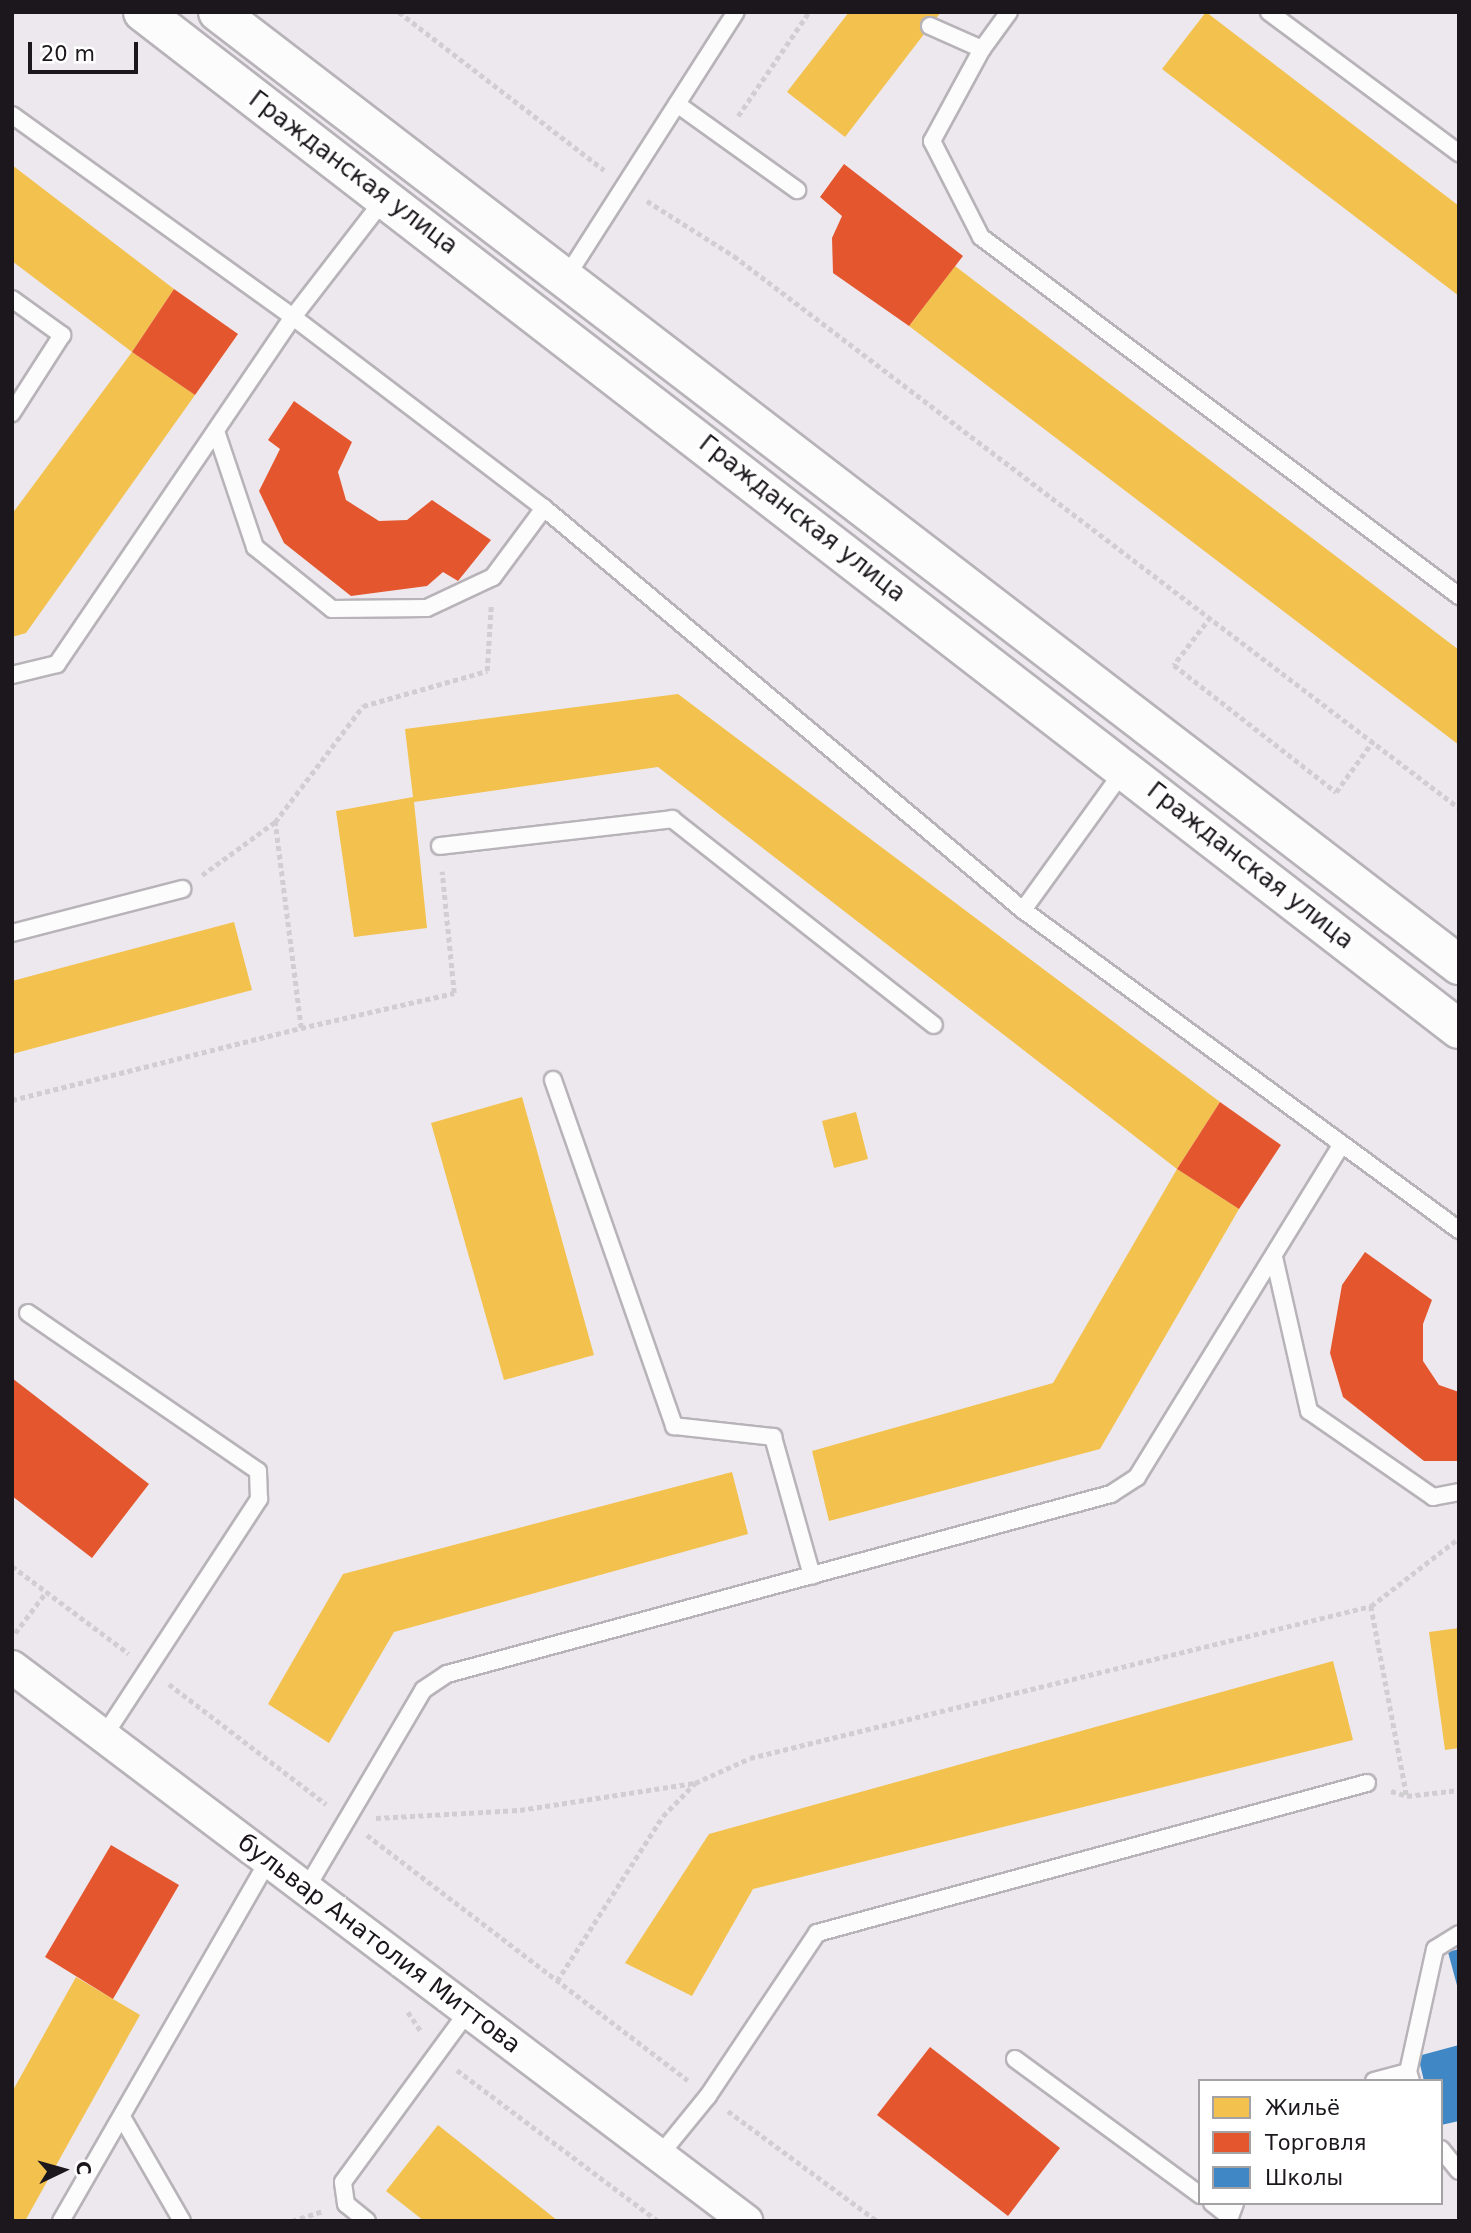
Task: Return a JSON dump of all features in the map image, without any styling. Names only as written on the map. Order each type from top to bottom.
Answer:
[{"type":"main road","name":"Гражданская улица","points":[[143,12],[1125,768],[1459,1029]]},
{"type":"main road","name":"Гражданская улица","points":[[218,12],[1459,965]]},
{"type":"street","name":"бульвар Анатолия Миттова","points":[[12,1667],[746,2221]]},
{"type":"lane","points":[[1009,12],[982,49],[932,141],[981,237],[1459,596]]},
{"type":"lane","points":[[1269,12],[1459,153]]},
{"type":"lane","points":[[565,279],[677,104],[728,15]]},
{"type":"lane","points":[[930,26],[982,49]]},
{"type":"lane","points":[[677,104],[797,190]]},
{"type":"lane","points":[[12,115],[293,317],[544,508],[1024,910],[1341,1146],[1459,1230]]},
{"type":"lane","points":[[12,675],[57,664],[293,317],[385,198]]},
{"type":"lane","points":[[12,299],[62,335],[12,414]]},
{"type":"lane","points":[[216,431],[255,547],[331,609],[427,608],[493,577],[544,508]]},
{"type":"lane","points":[[1024,910],[1125,768]]},
{"type":"lane","points":[[440,846],[672,819],[934,1025]]},
{"type":"lane","points":[[12,933],[182,889]]},
{"type":"lane","points":[[553,1080],[674,1426],[773,1437],[812,1576]]},
{"type":"lane","points":[[306,1889],[423,1690],[447,1674],[1111,1494],[1137,1477],[1341,1146]]},
{"type":"lane","points":[[1274,1257],[1309,1411],[1433,1497],[1459,1492]]},
{"type":"lane","points":[[28,1313],[258,1471],[259,1499],[104,1737]]},
{"type":"lane","points":[[659,2156],[708,2095],[817,1933],[1367,1783]]},
{"type":"lane","points":[[61,2221],[269,1860]]},
{"type":"lane","points":[[1388,2079],[1409,2076],[1435,1949],[1459,1934]]},
{"type":"lane","points":[[368,2221],[346,2204],[343,2182],[468,2011]]},
{"type":"lane","points":[[1015,2059],[1198,2193]]},
{"type":"lane","points":[[122,2118],[182,2221]]},
{"type":"lane","points":[[1443,2151],[1459,2171]]},
{"type":"lane","points":[[1216,2205],[1233,2215]]},
{"type":"path","points":[[399,12],[611,175]]},
{"type":"path","points":[[724,137],[808,12]]},
{"type":"path","points":[[639,196],[734,256],[1459,808]]},
{"type":"path","points":[[182,889],[275,822],[363,706],[487,671],[493,577]]},
{"type":"path","points":[[1211,617],[1174,665],[1336,792],[1373,741]]},
{"type":"path","points":[[275,822],[301,1028]]},
{"type":"path","points":[[12,1100],[454,993],[440,846]]},
{"type":"path","points":[[346,1819],[520,1810],[695,1783],[750,1758],[1371,1605],[1459,1538]]},
{"type":"path","points":[[12,1566],[877,2221]]},
{"type":"path","points":[[12,1637],[46,1592]]},
{"type":"path","points":[[1371,1605],[1407,1796]]},
{"type":"path","points":[[557,1981],[663,1816],[695,1783]]},
{"type":"path","points":[[1367,1783],[1407,1796],[1459,1790]]},
{"type":"building: Жильё","points":[[849,12],[941,12],[845,137],[787,92]]},
{"type":"building: Жильё","points":[[1206,12],[1459,206],[1459,296],[1162,69]]},
{"type":"building: Жильё","points":[[12,165],[174,289],[132,352],[12,261]]},
{"type":"building: Жильё","points":[[955,266],[1459,650],[1459,745],[909,326]]},
{"type":"building: Жильё","points":[[132,352],[195,395],[26,633],[12,637],[12,514]]},
{"type":"building: Жильё","points":[[678,694],[1220,1102],[1177,1169],[658,767],[414,802],[427,928],[354,937],[336,811],[413,797],[405,729]]},
{"type":"building: Жильё","points":[[234,922],[252,990],[12,1054],[12,981]]},
{"type":"building: Жильё","points":[[522,1097],[594,1355],[504,1380],[431,1123]]},
{"type":"building: Жильё","points":[[856,1112],[868,1159],[834,1168],[822,1121]]},
{"type":"building: Жильё","points":[[1177,1169],[1239,1209],[1100,1449],[829,1521],[812,1451],[1053,1383]]},
{"type":"building: Жильё","points":[[732,1472],[748,1534],[394,1632],[329,1743],[268,1704],[343,1574]]},
{"type":"building: Жильё","points":[[1459,1628],[1459,1748],[1445,1750],[1429,1632]]},
{"type":"building: Жильё","points":[[1333,1661],[1353,1740],[753,1889],[692,1996],[625,1963],[709,1834]]},
{"type":"building: Жильё","points":[[76,1977],[140,2015],[25,2221],[12,2221],[12,2092]]},
{"type":"building: Жильё","points":[[438,2125],[558,2221],[424,2221],[386,2191]]},
{"type":"building: Торговля","points":[[844,164],[963,256],[909,326],[833,273],[832,238],[842,216],[820,197]]},
{"type":"building: Торговля","points":[[174,289],[238,334],[195,395],[132,352]]},
{"type":"building: Торговля","points":[[294,401],[352,442],[338,472],[346,500],[379,521],[407,520],[432,500],[491,540],[458,581],[443,572],[427,586],[351,596],[284,543],[259,491],[280,449],[268,440]]},
{"type":"building: Торговля","points":[[1220,1102],[1281,1145],[1239,1209],[1177,1169]]},
{"type":"building: Торговля","points":[[1365,1252],[1432,1300],[1423,1324],[1423,1361],[1439,1385],[1459,1392],[1459,1461],[1424,1461],[1343,1397],[1330,1353],[1342,1285]]},
{"type":"building: Торговля","points":[[12,1378],[149,1484],[92,1558],[12,1496]]},
{"type":"building: Торговля","points":[[111,1845],[179,1885],[113,1999],[45,1957]]},
{"type":"building: Торговля","points":[[930,2047],[1060,2148],[1008,2216],[877,2115]]},
{"type":"building: Школы","points":[[1459,1949],[1459,1988],[1458,1989],[1448,1952]]},
{"type":"building: Школы","points":[[1459,2045],[1459,2121],[1443,2125],[1443,2079],[1424,2079],[1418,2056]]}]
